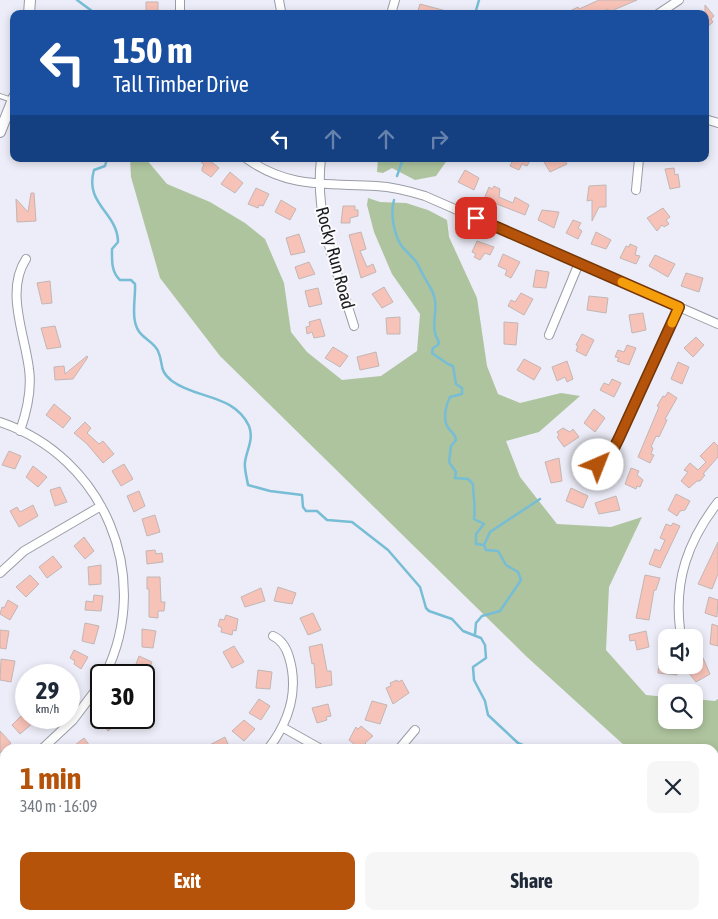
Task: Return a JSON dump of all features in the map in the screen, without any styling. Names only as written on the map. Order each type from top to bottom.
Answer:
[{"type":"street","points":[[664,10],[679,0]]},
{"type":"street","points":[[0,132],[10,106]]},
{"type":"street","points":[[252,162],[285,179],[319,185],[376,186],[408,190],[718,324]]},
{"type":"street","name":"Rocky Run Road","points":[[321,162],[319,185],[323,224],[354,326]]},
{"type":"street","points":[[636,190],[639,162]]},
{"type":"street","points":[[20,431],[25,416],[30,386],[17,297],[19,270],[26,259]]},
{"type":"street","points":[[549,335],[579,263]]},
{"type":"street","points":[[598,465],[611,454],[679,307]]},
{"type":"street","points":[[0,422],[20,431],[56,452],[88,484],[101,506],[120,556],[124,591],[123,619],[120,634],[109,664]]},
{"type":"street","points":[[680,629],[678,609],[680,576],[699,532],[718,502]]},
{"type":"street","points":[[0,574],[24,551],[101,506]]},
{"type":"street","points":[[271,744],[282,727],[292,701],[293,675],[284,645],[273,636]]},
{"type":"street","points":[[47,744],[73,720],[90,698]]},
{"type":"street","points":[[282,727],[312,744]]},
{"type":"street","points":[[403,744],[415,730]]},
{"type":"green space","points":[[130,162],[149,162],[167,184],[210,202],[245,223],[265,239],[284,283],[291,332],[307,352],[342,380],[381,376],[417,351],[420,314],[392,274],[374,232],[367,205],[368,198],[380,202],[406,203],[428,210],[447,220],[449,237],[477,298],[487,366],[498,394],[520,403],[561,393],[580,396],[539,432],[506,441],[520,477],[557,524],[611,527],[642,517],[609,587],[606,650],[646,695],[658,696],[658,729],[703,729],[703,700],[715,701],[718,699],[718,744],[623,744],[527,657],[220,356],[160,278],[131,177]]},
{"type":"green space","points":[[378,162],[446,162],[436,176],[415,180],[392,168],[383,173],[377,172]]},
{"type":"building","points":[[599,0],[637,0],[614,10],[572,10],[578,7],[579,9]]},
{"type":"building","points":[[146,2],[158,2],[158,10],[146,10]]},
{"type":"building","points":[[420,4],[442,10],[418,10]]},
{"type":"building","points":[[705,5],[714,16],[711,19],[713,22],[709,26],[709,10],[705,10]]},
{"type":"building","points":[[201,162],[212,162],[219,168],[211,177],[202,171],[204,165]]},
{"type":"building","points":[[512,162],[529,162],[527,166],[522,164],[519,170],[510,166]]},
{"type":"building","points":[[544,162],[566,162],[567,164],[550,172]]},
{"type":"building","points":[[674,168],[675,175],[678,174],[680,187],[670,189],[665,169]]},
{"type":"building","points":[[465,170],[479,178],[474,190],[458,182]]},
{"type":"building","points":[[230,172],[243,183],[235,193],[221,184]]},
{"type":"building","points":[[606,185],[606,207],[599,207],[592,221],[592,200],[587,201],[589,186]]},
{"type":"building","points":[[494,186],[500,189],[499,197],[513,203],[515,197],[529,205],[525,215],[484,199],[489,187],[492,189]]},
{"type":"building","points":[[256,188],[269,194],[263,206],[259,205],[258,208],[248,204]]},
{"type":"building","points":[[31,193],[34,193],[36,221],[17,222],[16,199],[28,212]]},
{"type":"building","points":[[281,200],[296,209],[290,220],[275,212]]},
{"type":"building","points":[[343,206],[355,206],[355,210],[358,210],[358,216],[350,218],[350,223],[341,223]]},
{"type":"building","points":[[663,208],[670,217],[666,220],[669,224],[664,227],[662,225],[657,231],[647,218]]},
{"type":"building","points":[[542,210],[559,212],[554,228],[538,220]]},
{"type":"building","points":[[573,220],[581,223],[578,228],[582,231],[578,239],[566,233]]},
{"type":"building","points":[[361,232],[366,249],[360,251],[367,267],[373,264],[376,272],[361,278],[349,235]]},
{"type":"building","points":[[596,232],[611,240],[606,249],[591,244]]},
{"type":"building","points":[[299,234],[305,252],[291,255],[286,238]]},
{"type":"building","points":[[477,241],[494,247],[490,255],[485,253],[480,260],[474,257],[476,254],[472,252]]},
{"type":"building","points":[[630,244],[637,247],[635,255],[640,256],[636,264],[620,258],[626,246],[629,247]]},
{"type":"building","points":[[503,254],[520,262],[511,278],[505,275],[507,270],[498,266]]},
{"type":"building","points":[[655,255],[675,264],[668,277],[649,266]]},
{"type":"building","points":[[309,262],[315,274],[299,279],[295,267]]},
{"type":"building","points":[[536,270],[549,272],[546,288],[533,287]]},
{"type":"building","points":[[686,273],[703,278],[699,292],[681,286]]},
{"type":"building","points":[[50,281],[52,303],[42,304],[37,283]]},
{"type":"building","points":[[384,287],[393,302],[382,308],[372,294]]},
{"type":"building","points":[[318,288],[322,304],[309,307],[305,291]]},
{"type":"building","points":[[521,293],[533,299],[524,315],[508,306],[511,300],[515,302]]},
{"type":"building","points":[[589,296],[608,298],[606,313],[587,310]]},
{"type":"building","points":[[643,313],[646,330],[632,333],[629,315]]},
{"type":"building","points":[[400,317],[400,334],[387,334],[386,318]]},
{"type":"building","points":[[320,319],[325,336],[314,338],[312,332],[307,334],[306,327],[310,326],[309,322]]},
{"type":"building","points":[[504,322],[518,323],[516,345],[504,344]]},
{"type":"building","points":[[55,326],[61,347],[47,349],[41,328]]},
{"type":"building","points":[[582,334],[594,340],[586,356],[576,351],[578,346],[576,345]]},
{"type":"building","points":[[696,337],[704,345],[693,357],[684,348]]},
{"type":"building","points":[[627,345],[636,348],[629,365],[617,361],[619,358],[615,357],[618,350],[624,352]]},
{"type":"building","points":[[333,347],[348,356],[340,367],[325,358]]},
{"type":"building","points":[[376,352],[379,366],[360,370],[357,357]]},
{"type":"building","points":[[87,356],[73,379],[55,380],[54,367],[64,366],[65,374]]},
{"type":"building","points":[[524,359],[541,368],[534,380],[517,370]]},
{"type":"building","points":[[567,361],[573,379],[567,382],[565,377],[557,381],[552,367]]},
{"type":"building","points":[[678,362],[689,367],[682,384],[671,379]]},
{"type":"building","points":[[612,379],[621,383],[614,397],[600,390],[604,383],[609,385]]},
{"type":"building","points":[[668,392],[677,398],[665,419],[667,420],[659,437],[656,436],[651,447],[653,448],[651,454],[654,455],[650,463],[638,457],[659,407],[657,406]]},
{"type":"building","points":[[54,404],[71,418],[63,428],[46,415]]},
{"type":"building","points":[[594,409],[605,418],[595,432],[584,423]]},
{"type":"building","points":[[85,422],[91,428],[87,433],[99,444],[103,441],[114,454],[103,463],[87,444],[74,433]]},
{"type":"building","points":[[563,428],[570,432],[573,429],[579,437],[564,447],[557,437],[559,435],[557,432]]},
{"type":"building","points":[[714,442],[718,446],[718,457],[703,474],[705,475],[700,481],[697,481],[689,488],[681,481],[688,472],[684,470],[690,463],[698,470],[706,462],[700,456]]},
{"type":"building","points":[[9,451],[21,456],[15,469],[2,465]]},
{"type":"building","points":[[559,458],[562,481],[551,483],[545,462]]},
{"type":"building","points":[[124,464],[133,479],[121,486],[112,471]]},
{"type":"building","points":[[33,466],[47,477],[38,487],[26,477]]},
{"type":"building","points":[[631,468],[639,471],[637,475],[643,480],[640,487],[637,486],[636,489],[625,484]]},
{"type":"building","points":[[60,487],[67,502],[55,506],[50,490]]},
{"type":"building","points":[[571,488],[588,496],[583,508],[566,501]]},
{"type":"building","points":[[139,491],[145,506],[134,512],[127,496]]},
{"type":"building","points":[[676,494],[690,501],[685,510],[680,511],[677,516],[668,510]]},
{"type":"building","points":[[616,496],[620,510],[599,514],[595,503]]},
{"type":"building","points":[[33,505],[38,516],[19,527],[10,511],[17,507],[20,512]]},
{"type":"building","points":[[155,515],[160,532],[147,536],[142,519]]},
{"type":"building","points":[[673,523],[680,526],[660,568],[649,564],[655,549],[660,551],[665,540],[660,538],[666,524],[671,526]]},
{"type":"building","points":[[84,537],[94,551],[85,559],[74,546]]},
{"type":"building","points":[[718,542],[718,574],[712,589],[698,584]]},
{"type":"building","points":[[155,550],[156,554],[162,553],[163,562],[147,564],[146,551]]},
{"type":"building","points":[[53,556],[62,567],[47,578],[39,567]]},
{"type":"building","points":[[101,565],[101,584],[89,585],[88,567]]},
{"type":"building","points":[[30,575],[39,584],[26,597],[16,587]]},
{"type":"building","points":[[645,575],[660,578],[656,590],[654,590],[649,620],[636,618]]},
{"type":"building","points":[[147,577],[160,577],[161,602],[165,602],[164,611],[158,611],[158,618],[149,617]]},
{"type":"building","points":[[278,587],[296,593],[292,604],[274,601]]},
{"type":"building","points":[[261,588],[265,601],[245,607],[241,597]]},
{"type":"building","points":[[94,595],[103,596],[101,611],[85,610],[86,601],[93,602]]},
{"type":"building","points":[[709,597],[718,600],[717,617],[705,613]]},
{"type":"building","points":[[8,600],[18,606],[10,620],[0,614],[2,607],[4,608]]},
{"type":"building","points":[[313,613],[321,630],[308,635],[300,618]]},
{"type":"building","points":[[226,615],[238,619],[236,631],[233,630],[232,635],[221,632],[222,628],[218,626],[220,619],[224,620]]},
{"type":"building","points":[[85,623],[99,626],[94,644],[82,641]]},
{"type":"building","points":[[712,624],[718,626],[718,646],[710,644]]},
{"type":"building","points":[[142,629],[156,631],[153,648],[142,647]]},
{"type":"building","points":[[0,630],[9,631],[6,649],[0,648]]},
{"type":"building","points":[[646,631],[649,647],[637,650],[635,640],[630,641],[629,635]]},
{"type":"building","points":[[322,644],[327,671],[331,671],[332,685],[316,688],[314,663],[312,664],[309,647]]},
{"type":"building","points":[[234,646],[244,662],[232,668],[223,652]]},
{"type":"building","points":[[74,650],[88,657],[81,669],[80,664],[74,664],[75,661],[70,658]]},
{"type":"building","points":[[139,656],[152,662],[151,664],[136,664]]},
{"type":"building","points":[[703,658],[710,674],[696,682],[690,674],[703,674]]},
{"type":"building","points":[[1,659],[15,661],[11,682],[0,680]]},
{"type":"building","points":[[258,670],[272,672],[270,689],[256,688]]},
{"type":"building","points":[[397,680],[398,682],[402,680],[409,693],[393,704],[386,688],[391,686],[390,683]]},
{"type":"building","points":[[259,699],[270,706],[261,720],[249,713]]},
{"type":"building","points":[[372,701],[387,705],[380,724],[365,720]]},
{"type":"building","points":[[328,704],[331,716],[326,717],[327,720],[317,723],[312,708]]},
{"type":"building","points":[[244,720],[255,729],[244,741],[232,731]]},
{"type":"building","points":[[361,726],[373,736],[366,744],[354,744],[349,740],[356,727],[358,729]]},
{"type":"building","points":[[16,729],[26,729],[20,734]]},
{"type":"building","points":[[0,731],[11,743],[0,744]]},
{"type":"building","points":[[225,737],[228,744],[212,744]]},
{"type":"building","points":[[84,738],[88,744],[76,744]]},
{"type":"waterway","points":[[77,0],[91,10]]},
{"type":"waterway","points":[[476,10],[479,0]]},
{"type":"waterway","points":[[106,162],[105,166],[94,170],[92,182],[97,200],[117,232],[118,242],[112,249],[114,270],[120,280],[131,280],[135,284],[134,318],[138,330],[156,348],[165,374],[182,387],[224,402],[242,416],[249,426],[251,435],[245,465],[248,485],[270,491],[302,495],[303,507],[306,511],[317,511],[327,520],[352,522],[388,550],[420,587],[426,608],[429,611],[452,619],[463,631],[481,638],[485,645],[486,658],[473,667],[474,680],[485,701],[488,715],[520,744]]},
{"type":"waterway","points":[[397,176],[402,162]]},
{"type":"waterway","points":[[394,200],[393,217],[399,240],[403,248],[417,263],[434,295],[434,329],[439,342],[433,348],[432,353],[453,366],[456,384],[462,388],[462,394],[450,397],[447,403],[445,419],[456,440],[451,446],[449,462],[456,472],[455,478],[468,479],[473,484],[474,519],[484,524],[476,534],[476,544],[484,545],[486,550],[498,551],[506,565],[518,572],[521,580],[500,611],[482,616],[476,623],[475,634]]},
{"type":"waterway","points":[[484,545],[490,532],[540,499]]},
{"type":"slow traffic","points":[[622,282],[679,307],[672,323]]},
{"type":"route","points":[[476,218],[679,307],[653,367],[611,454],[598,465]]}]
